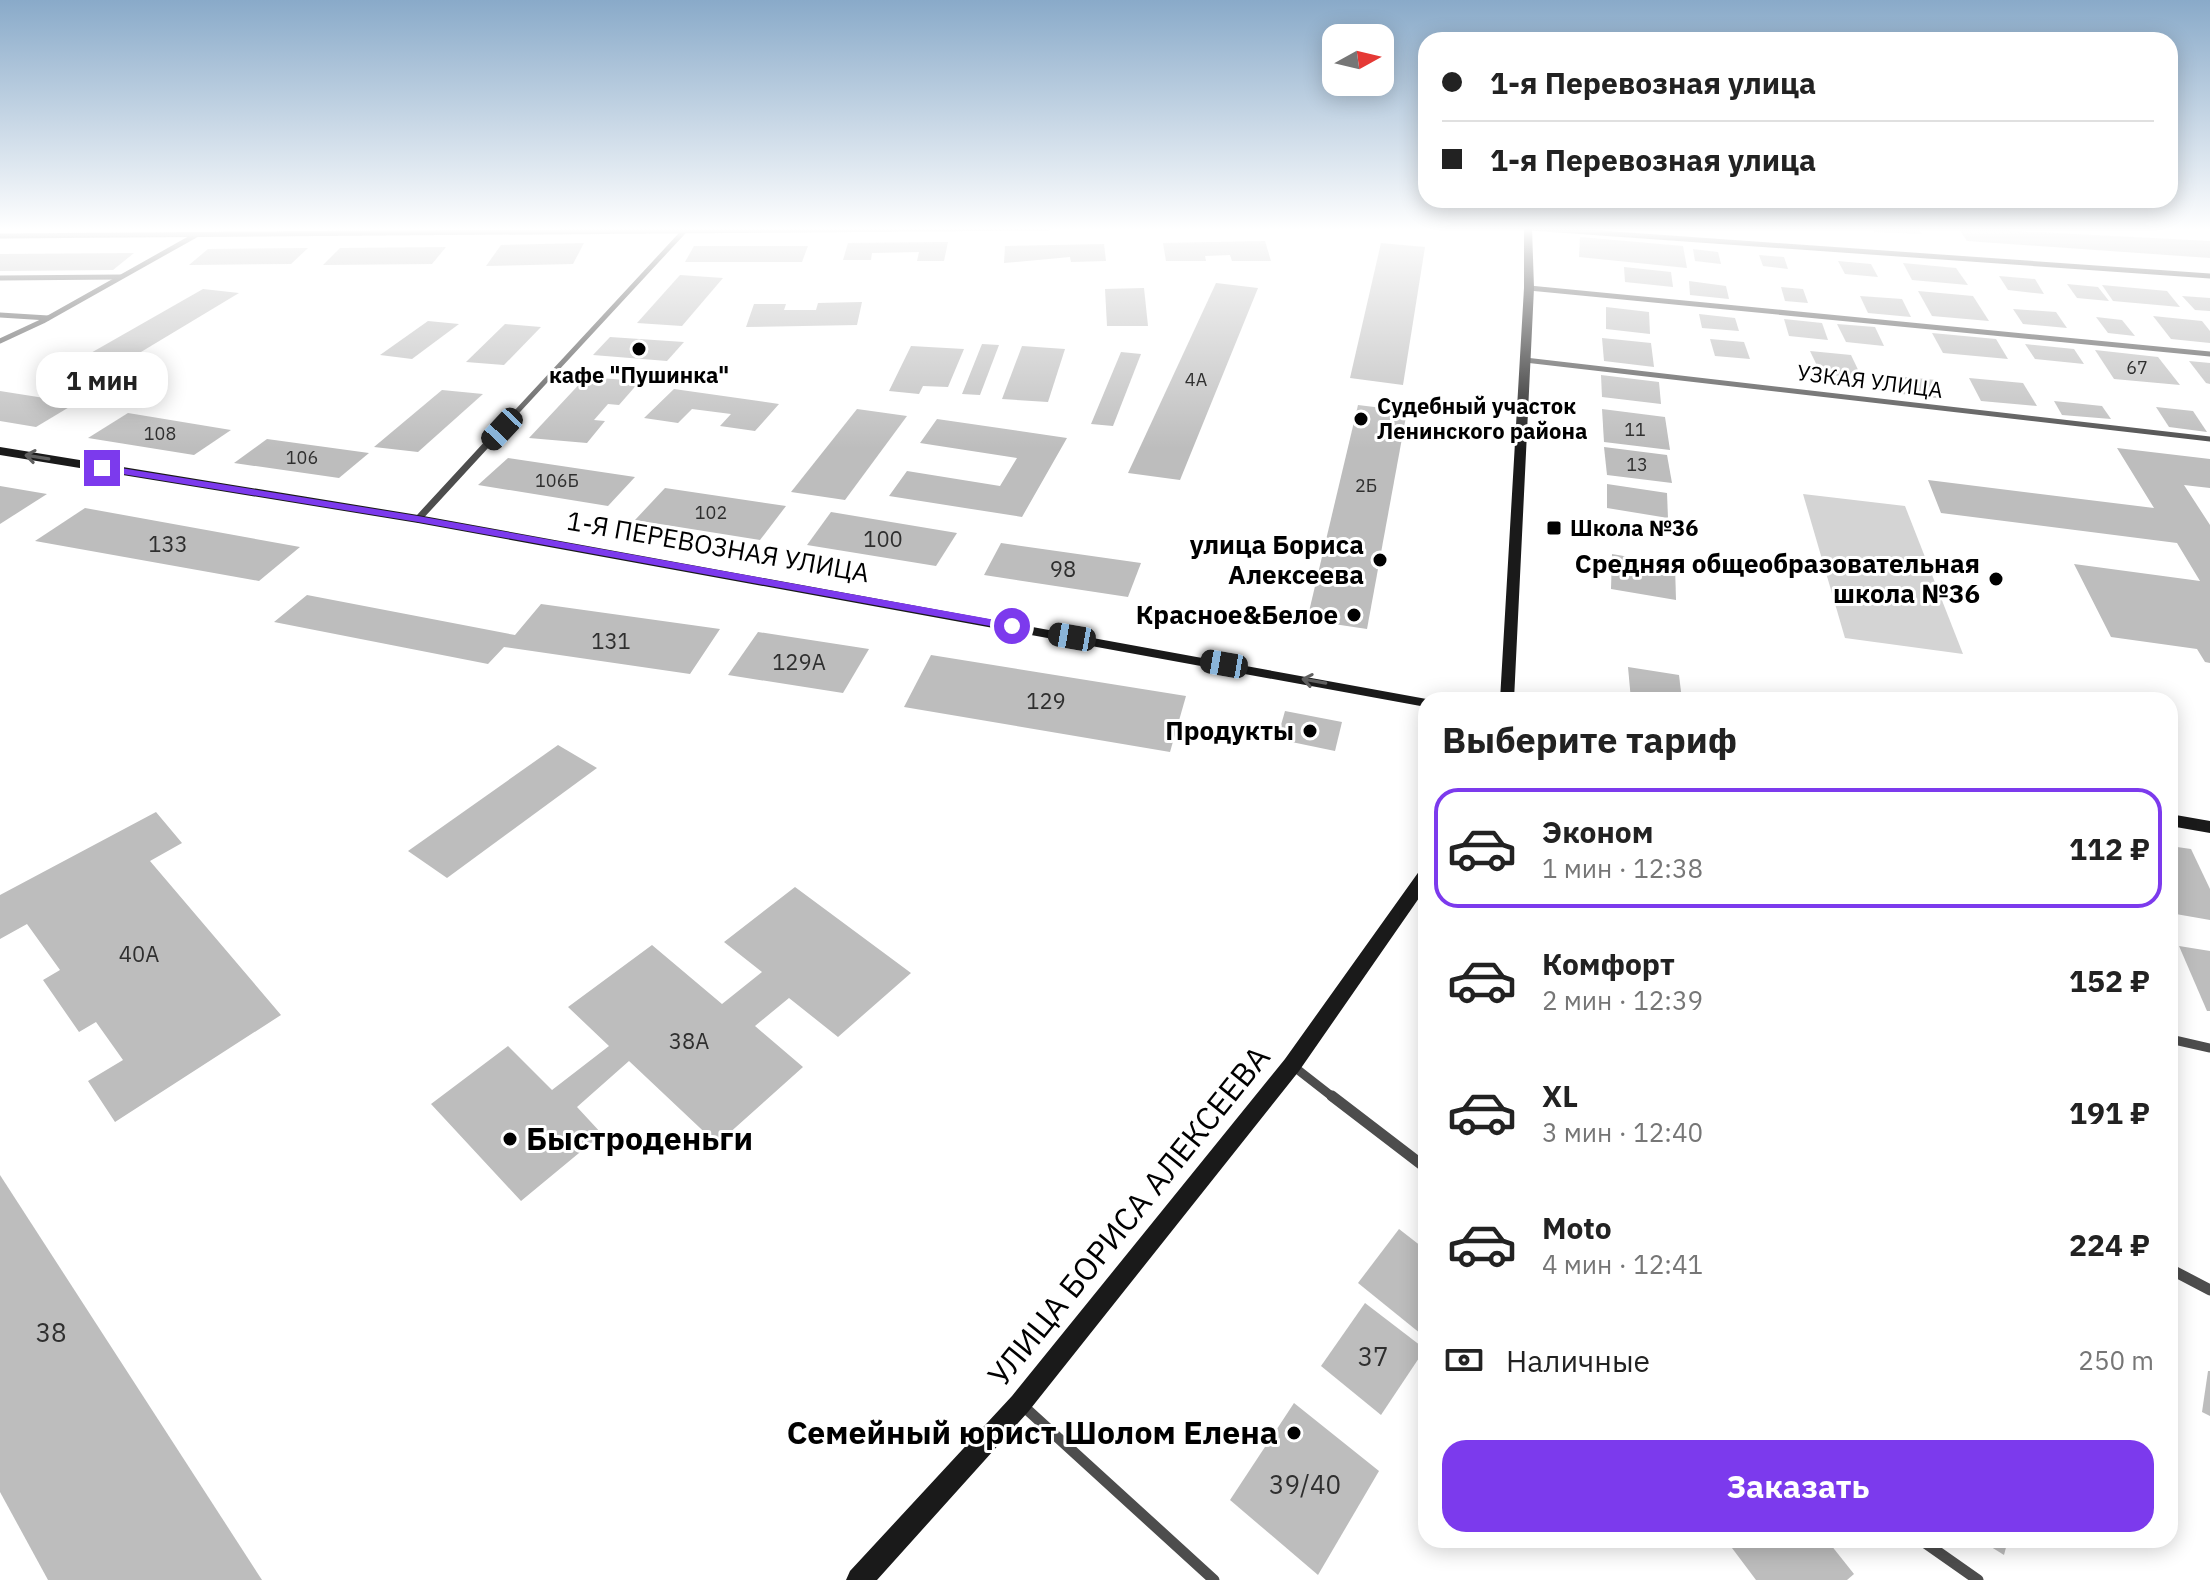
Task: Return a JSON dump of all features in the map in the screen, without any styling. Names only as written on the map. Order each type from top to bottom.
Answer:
[{"type":"main road","points":[[1507,692],[1528,302]]},
{"type":"main road","name":"1-Я ПЕРЕВОЗНАЯ УЛИЦА","points":[[0,451],[418,519],[1418,701]]},
{"type":"main road","points":[[2178,821],[2210,827]]},
{"type":"main road","name":"УЛИЦА БОРИСА АЛЕКСЕЕВА","points":[[859,1580],[1020,1404],[1292,1065],[1418,892]]},
{"type":"street","points":[[0,341],[78,302]]},
{"type":"street","points":[[418,519],[619,302]]},
{"type":"street","points":[[1671,302],[2210,354]]},
{"type":"street","points":[[0,315],[49,318]]},
{"type":"street","name":"УЗКАЯ УЛИЦА","points":[[1525,360],[2210,439]]},
{"type":"street","points":[[2178,1041],[2210,1048]]},
{"type":"street","points":[[1292,1065],[1418,1162]]},
{"type":"street","points":[[2178,1273],[2210,1290]]},
{"type":"street","points":[[1020,1404],[1214,1580]]},
{"type":"street","points":[[1932,1548],[1978,1580]]},
{"type":"shaded area","points":[[1803,494],[1905,506],[1963,654],[1845,638]]},
{"type":"building","points":[[181,302],[224,302],[121,364],[82,358]]},
{"type":"building","points":[[656,302],[703,302],[682,326],[637,323]]},
{"type":"building","points":[[862,302],[857,325],[746,327],[754,304],[786,304],[784,310],[816,310],[818,303]]},
{"type":"building","points":[[1106,302],[1145,302],[1148,326],[1107,326]]},
{"type":"building","points":[[1207,302],[1252,302],[1180,480],[1128,473]]},
{"type":"building","points":[[1368,302],[1416,302],[1403,385],[1350,378]]},
{"type":"building","points":[[1863,302],[1903,302],[1911,317],[1868,313]]},
{"type":"building","points":[[1924,302],[1977,302],[1989,321],[1932,316]]},
{"type":"building","points":[[2121,302],[2176,302],[2180,307]]},
{"type":"building","points":[[2187,302],[2210,302],[2210,311],[2195,310]]},
{"type":"building","points":[[1606,307],[1649,312],[1650,334],[1606,329]]},
{"type":"building","points":[[2013,309],[2056,312],[2067,328],[2023,324]]},
{"type":"building","points":[[1699,314],[1735,318],[1739,331],[1702,328]]},
{"type":"building","points":[[2153,316],[2202,321],[2210,331],[2210,343],[2171,339]]},
{"type":"building","points":[[2096,317],[2122,320],[2135,336],[2108,333]]},
{"type":"building","points":[[1784,319],[1822,323],[1828,340],[1789,336]]},
{"type":"building","points":[[428,321],[459,324],[412,359],[380,355]]},
{"type":"building","points":[[505,324],[541,327],[504,365],[466,362]]},
{"type":"building","points":[[1837,324],[1875,327],[1884,346],[1846,342]]},
{"type":"building","points":[[1932,333],[1996,339],[2008,359],[1943,353]]},
{"type":"building","name":"кафе \"Пушинка\"","points":[[610,337],[684,342],[667,361],[593,355]]},
{"type":"building","points":[[1602,338],[1651,343],[1654,367],[1604,361]]},
{"type":"building","points":[[1710,339],[1744,342],[1750,359],[1715,356]]},
{"type":"building","points":[[982,344],[999,345],[980,395],[962,394]]},
{"type":"building","points":[[2025,344],[2074,349],[2084,364],[2035,359]]},
{"type":"building","points":[[911,346],[964,349],[948,387],[923,386],[919,394],[889,391]]},
{"type":"building","points":[[1022,346],[1065,349],[1048,402],[1002,399]]},
{"type":"building","points":[[2095,350],[2158,357],[2180,385],[2114,379]]},
{"type":"building","points":[[1810,351],[1851,355],[1862,378],[1821,374]]},
{"type":"building","points":[[1121,352],[1141,354],[1113,426],[1091,424]]},
{"type":"building","points":[[2189,361],[2210,363],[2210,384],[2206,383]]},
{"type":"building","points":[[1601,375],[1659,382],[1661,404],[1602,397]]},
{"type":"building","points":[[1896,376],[1936,380],[1944,399],[1902,394]]},
{"type":"building","points":[[586,377],[640,381],[619,405],[608,404],[594,420],[605,421],[587,443],[529,438]]},
{"type":"building","points":[[1969,378],[2023,383],[2037,406],[1981,401]]},
{"type":"building","points":[[674,389],[779,404],[755,431],[720,426],[731,414],[692,409],[678,423],[644,418]]},
{"type":"building","points":[[442,390],[483,394],[418,452],[374,447]]},
{"type":"building","points":[[0,391],[76,403],[36,427],[0,421]]},
{"type":"building","points":[[2054,401],[2102,406],[2111,419],[2062,415]]},
{"type":"building","points":[[1358,405],[1407,411],[1367,629],[1307,620]]},
{"type":"building","points":[[2156,407],[2193,411],[2207,432],[2169,427]]},
{"type":"building","points":[[857,409],[907,416],[845,500],[791,492]]},
{"type":"building","points":[[1602,409],[1665,417],[1670,450],[1604,442]]},
{"type":"building","points":[[128,413],[231,430],[194,455],[88,438]]},
{"type":"building","points":[[937,419],[1067,438],[1022,517],[889,496],[907,471],[1000,486],[1017,458],[920,443]]},
{"type":"building","points":[[267,439],[369,453],[339,478],[234,463]]},
{"type":"building","points":[[1604,447],[1667,455],[1672,483],[1607,475]]},
{"type":"building","points":[[2117,448],[2210,459],[2210,488],[2184,485],[2210,525],[2210,663],[2205,662],[2197,649],[2111,637],[2074,564],[2200,581],[2177,543],[1941,513],[1928,480],[2154,508]]},
{"type":"building","points":[[508,458],[635,477],[608,506],[478,485]]},
{"type":"building","points":[[1607,484],[1667,493],[1668,518],[1607,508]]},
{"type":"building","points":[[0,486],[47,494],[0,524]]},
{"type":"building","points":[[665,488],[786,506],[760,540],[635,520]]},
{"type":"building","points":[[85,508],[300,547],[259,581],[35,541]]},
{"type":"building","points":[[831,512],[957,533],[936,566],[807,545]]},
{"type":"building","points":[[1001,543],[1141,563],[1128,597],[984,575]]},
{"type":"building","points":[[1612,554],[1675,565],[1676,600],[1611,589]]},
{"type":"building","points":[[307,595],[515,635],[541,604],[720,629],[690,674],[504,647],[488,664],[274,622]]},
{"type":"building","points":[[758,632],[869,649],[843,693],[728,675]]},
{"type":"building","points":[[931,655],[1186,696],[1170,752],[904,707]]},
{"type":"building","points":[[1628,667],[1679,675],[1681,692],[1630,692]]},
{"type":"building","name":"Продукты","points":[[1285,711],[1342,722],[1335,751],[1277,739]]},
{"type":"building","points":[[558,745],[597,768],[447,878],[408,851]]},
{"type":"building","points":[[156,812],[182,843],[150,861],[281,1015],[115,1122],[88,1081],[123,1060],[96,1022],[79,1032],[43,980],[60,970],[27,924],[0,939],[0,895]]},
{"type":"building","points":[[2178,847],[2191,849],[2210,889],[2210,920],[2178,914]]},
{"type":"building","points":[[795,887],[911,973],[838,1037],[789,998],[755,1026],[803,1067],[717,1144],[629,1061],[577,1107],[602,1134],[521,1201],[431,1104],[508,1046],[552,1090],[609,1046],[568,1007],[652,945],[722,1004],[762,972],[724,942]]},
{"type":"building","points":[[2179,946],[2210,951],[2210,1011],[2207,1011]]},
{"type":"building","points":[[0,1175],[262,1580],[48,1580],[0,1492]]},
{"type":"building","points":[[1399,1229],[1418,1244],[1418,1332],[1358,1283]]},
{"type":"building","points":[[1365,1303],[1418,1344],[1418,1360],[1381,1415],[1321,1366]]},
{"type":"building","points":[[2210,1371],[2210,1416],[2202,1412]]},
{"type":"building","points":[[1294,1403],[1379,1471],[1318,1575],[1230,1500]]},
{"type":"building","points":[[1732,1548],[1833,1548],[1854,1574],[1847,1580],[1756,1580]]},
{"type":"building","points":[[1993,1548],[2006,1548],[2004,1555]]},
{"type":"place","name":"кафе \"Пушинка\"","points":[[639,349]]},
{"type":"place","name":"Судебный участок Ленинского района","points":[[1361,419]]},
{"type":"place","name":"Школа №36","points":[[1554,528]]},
{"type":"place","name":"улица Бориса Алексеева","points":[[1380,560]]},
{"type":"place","name":"Средняя общеобразовательная школа №36","points":[[1996,579]]},
{"type":"place","name":"Красное&Белое","points":[[1354,615]]},
{"type":"place","name":"Продукты","points":[[1310,731]]},
{"type":"place","name":"Быстроденьги","points":[[510,1139]]},
{"type":"place","name":"Семейный юрист Шолом Елена","points":[[1294,1433]]},
{"type":"route","points":[[102,468],[418,519],[1012,626]]}]
